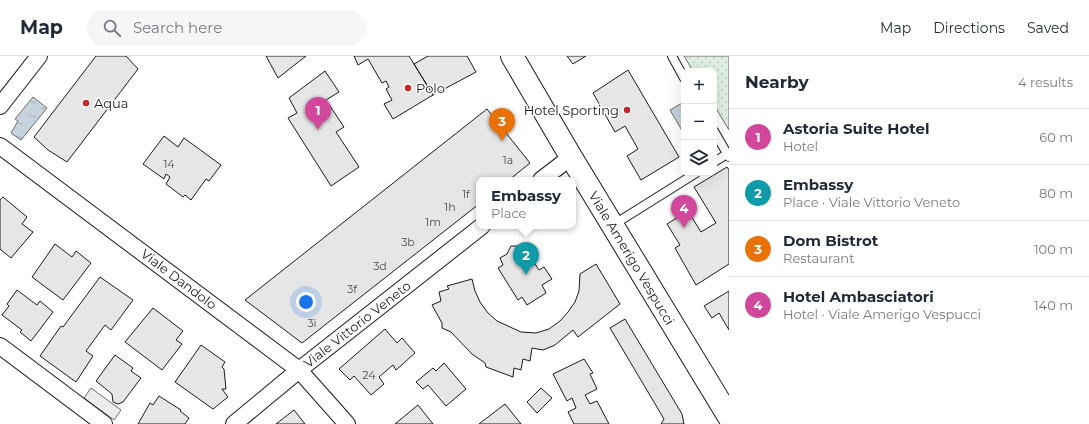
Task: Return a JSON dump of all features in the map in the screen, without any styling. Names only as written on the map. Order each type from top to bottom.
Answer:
[{"type":"street","points":[[0,106],[39,56]]},
{"type":"street","name":"Viale Amerigo Vespucci","points":[[512,56],[570,157],[729,417]]},
{"type":"street","name":"Viale Dandolo","points":[[0,146],[299,370],[347,424]]},
{"type":"street","points":[[545,177],[570,157]]},
{"type":"street","name":"Viale Vittorio Veneto","points":[[234,424],[299,370],[478,229]]},
{"type":"street","points":[[0,346],[104,424]]},
{"type":"lane","points":[[672,56],[681,72]]},
{"type":"lane","points":[[717,136],[728,155],[717,160]]},
{"type":"lane","points":[[612,226],[691,176]]},
{"type":"green space","points":[[684,56],[729,56],[729,130],[717,110],[717,68],[691,68]]},
{"type":"shaded area","points":[[91,388],[121,410],[114,420],[84,398]]},
{"type":"water","points":[[33,97],[47,108],[21,140],[11,133],[18,121],[15,119]]},
{"type":"water","points":[[681,104],[681,129],[670,110]]},
{"type":"building","name":"Aqua","points":[[96,56],[126,56],[138,69],[67,162],[48,150],[34,137]]},
{"type":"building","points":[[266,56],[306,56],[278,78]]},
{"type":"building","name":"Polo","points":[[354,56],[409,56],[433,95],[393,119],[384,104],[392,100],[386,89],[389,87],[386,81],[382,83],[368,59],[358,65]]},
{"type":"building","points":[[428,56],[467,56],[476,72],[433,95],[414,64]]},
{"type":"building","points":[[567,56],[586,56],[573,64]]},
{"type":"building","name":"Hotel Sporting","points":[[628,70],[679,157],[641,180],[627,156],[638,149],[625,126],[615,132],[593,93]]},
{"type":"building","points":[[325,71],[339,92],[326,100],[344,127],[336,132],[359,167],[331,186],[288,118],[297,113],[289,98]]},
{"type":"building","points":[[487,109],[530,163],[513,177],[476,177],[476,206],[302,343],[245,300]]},
{"type":"building","points":[[164,136],[178,147],[184,138],[221,165],[209,181],[206,179],[191,200],[185,195],[183,197],[166,184],[170,177],[166,174],[164,179],[143,164]]},
{"type":"building","points":[[727,167],[729,170],[729,264],[696,285],[675,248],[680,245],[667,224],[688,211],[701,232],[716,223],[694,187],[712,176],[717,176],[717,173]]},
{"type":"building","points":[[3,197],[27,217],[22,224],[33,232],[11,258],[0,249],[0,200]]},
{"type":"building","points":[[55,244],[72,257],[76,251],[91,263],[63,300],[32,277]]},
{"type":"building","points":[[511,246],[518,246],[521,251],[525,248],[539,270],[544,267],[552,279],[542,285],[546,293],[527,305],[522,297],[518,300],[498,268],[503,265],[500,258],[507,254]]},
{"type":"building","points":[[596,264],[620,304],[578,337],[573,330],[555,345],[543,350],[532,348],[530,361],[523,359],[521,370],[514,368],[513,377],[486,367],[485,363],[472,354],[451,332],[442,328],[442,323],[432,305],[441,301],[439,292],[449,289],[447,286],[472,279],[480,302],[488,313],[497,321],[521,332],[536,333],[549,329],[560,321],[568,312],[575,302],[579,291],[580,274]]},
{"type":"building","points":[[100,277],[133,300],[111,330],[105,325],[86,351],[93,356],[76,382],[40,356],[61,326],[63,327]]},
{"type":"building","points":[[17,290],[37,305],[40,301],[53,312],[31,341],[20,332],[22,330],[2,315],[9,306],[7,304]]},
{"type":"building","points":[[729,291],[729,330],[719,313],[712,318],[704,306]]},
{"type":"building","points":[[153,308],[183,331],[176,340],[182,344],[162,370],[125,342]]},
{"type":"building","points":[[625,319],[682,414],[684,424],[661,424],[664,419],[610,328]]},
{"type":"building","points":[[385,329],[397,343],[402,338],[415,353],[396,370],[393,365],[379,377],[384,384],[371,395],[354,376],[350,380],[339,369]]},
{"type":"building","points":[[201,345],[225,362],[222,367],[224,369],[226,389],[222,389],[228,397],[213,409],[175,382]]},
{"type":"building","points":[[115,355],[133,368],[131,371],[141,378],[123,402],[118,404],[113,402],[112,394],[96,381]]},
{"type":"building","points":[[584,359],[593,373],[590,374],[597,389],[585,395],[590,404],[597,401],[609,424],[574,424],[568,412],[576,408],[572,398],[567,401],[553,374]]},
{"type":"building","points":[[444,363],[466,389],[446,406],[428,385],[423,389],[416,382],[433,368],[436,371]]},
{"type":"building","points":[[541,388],[552,398],[537,413],[527,402]]},
{"type":"building","points":[[159,396],[181,410],[180,411],[189,418],[185,424],[138,424],[150,403],[153,405]]},
{"type":"building","points":[[505,404],[521,424],[479,424]]},
{"type":"building","points":[[418,405],[433,424],[395,424]]},
{"type":"building","points":[[294,410],[305,424],[276,424]]},
{"type":"place","name":"Polo","points":[[408,88]]},
{"type":"place","name":"Aqua","points":[[86,103]]},
{"type":"place","name":"Hotel Sporting","points":[[627,110]]},
{"type":"place","name":"Astoria Suite Hotel","points":[[318,130]]},
{"type":"place","name":"Dom Bistrot","points":[[502,141]]},
{"type":"place","name":"Hotel Ambasciatori","points":[[684,228]]},
{"type":"place","name":"Embassy","points":[[526,275]]}]
